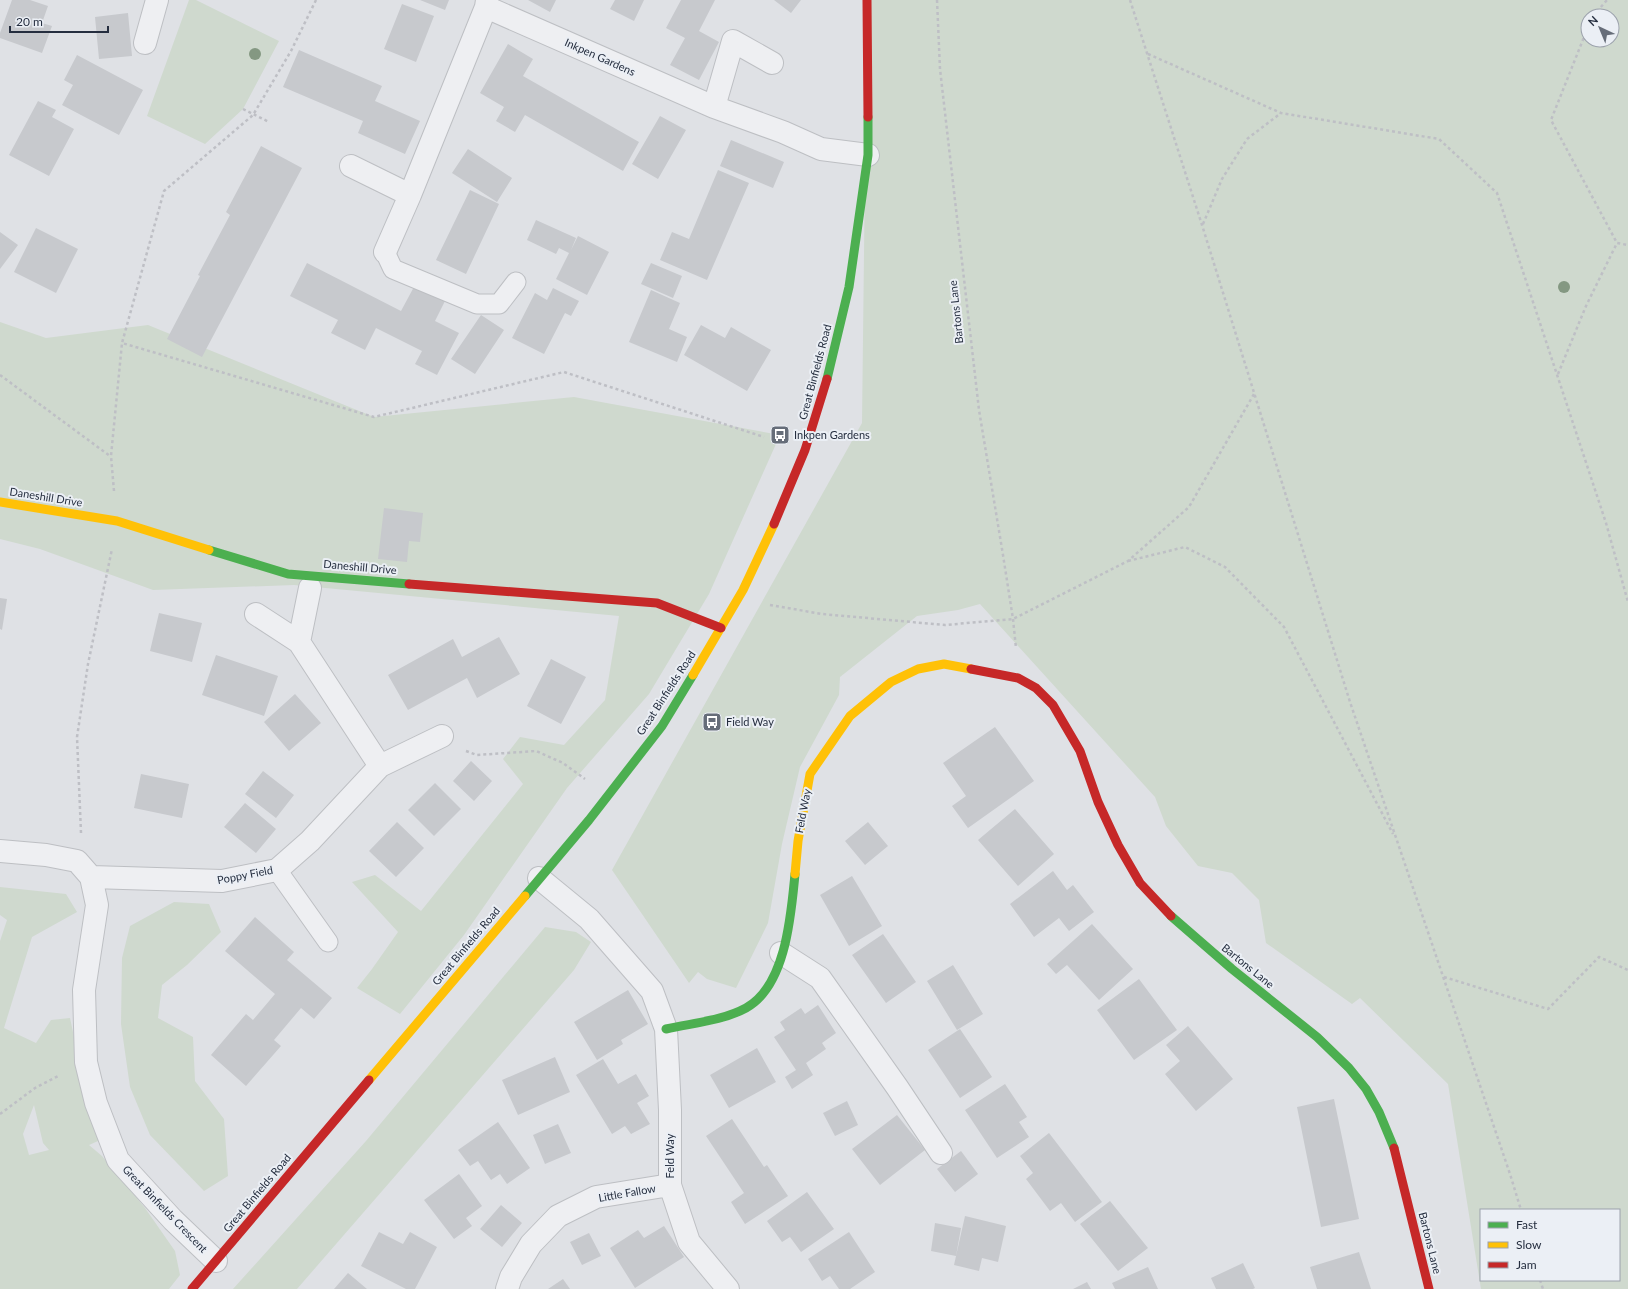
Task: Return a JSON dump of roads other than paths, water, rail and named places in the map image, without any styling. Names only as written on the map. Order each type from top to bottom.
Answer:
[{"type":"street","points":[[145,43],[157,0]]},
{"type":"street","name":"Great Binfields Road","points":[[192,1289],[589,820],[662,726],[743,590],[774,524],[805,450],[832,362],[849,287],[868,155],[867,0]]},
{"type":"street","name":"Inkpen Gardens","points":[[385,252],[410,195],[486,3],[714,107],[783,132],[821,149],[868,155]]},
{"type":"street","points":[[714,107],[733,41],[772,63]]},
{"type":"street","points":[[351,166],[410,195]]},
{"type":"street","name":"Daneshill Drive","points":[[0,502],[117,521],[288,574],[657,603],[721,628]]},
{"type":"street","points":[[299,642],[310,588]]},
{"type":"street","points":[[256,614],[299,642],[380,766]]},
{"type":"street","name":"Feld Way","points":[[666,1029],[729,1015],[747,1007],[760,996],[770,984],[790,924],[798,841],[810,774],[850,716],[891,682],[918,669],[944,664],[1018,678]]},
{"type":"street","name":"Bartons Lane","points":[[1018,678],[1036,688],[1053,705],[1080,751],[1098,802],[1118,845],[1140,883],[1178,923],[1232,969],[1317,1037],[1349,1068],[1366,1089],[1379,1112],[1394,1146],[1428,1289]]},
{"type":"street","name":"Poppy Field","points":[[84,869],[222,881],[277,870],[310,841],[380,766],[442,736]]},
{"type":"street","points":[[0,851],[46,855],[84,869]]},
{"type":"street","name":"Great Binfields Crescent","points":[[84,869],[97,905],[84,990],[86,1062],[96,1103],[118,1160],[173,1220],[216,1261]]},
{"type":"street","name":"Feld Way","points":[[539,878],[589,919],[630,964],[652,991],[666,1029],[670,1110],[670,1186],[689,1242],[728,1289]]},
{"type":"street","points":[[781,953],[820,978],[897,1087],[941,1153]]},
{"type":"street","name":"Little Fallow","points":[[507,1289],[511,1277],[531,1244],[558,1216],[596,1197],[670,1186]]},
{"type":"lane","points":[[385,252],[393,269],[476,304],[499,304],[516,282]]},
{"type":"lane","points":[[277,870],[328,942]]},
{"type":"place","name":"Inkpen Gardens","points":[[780,435]]},
{"type":"place","name":"Field Way","points":[[712,722]]}]
